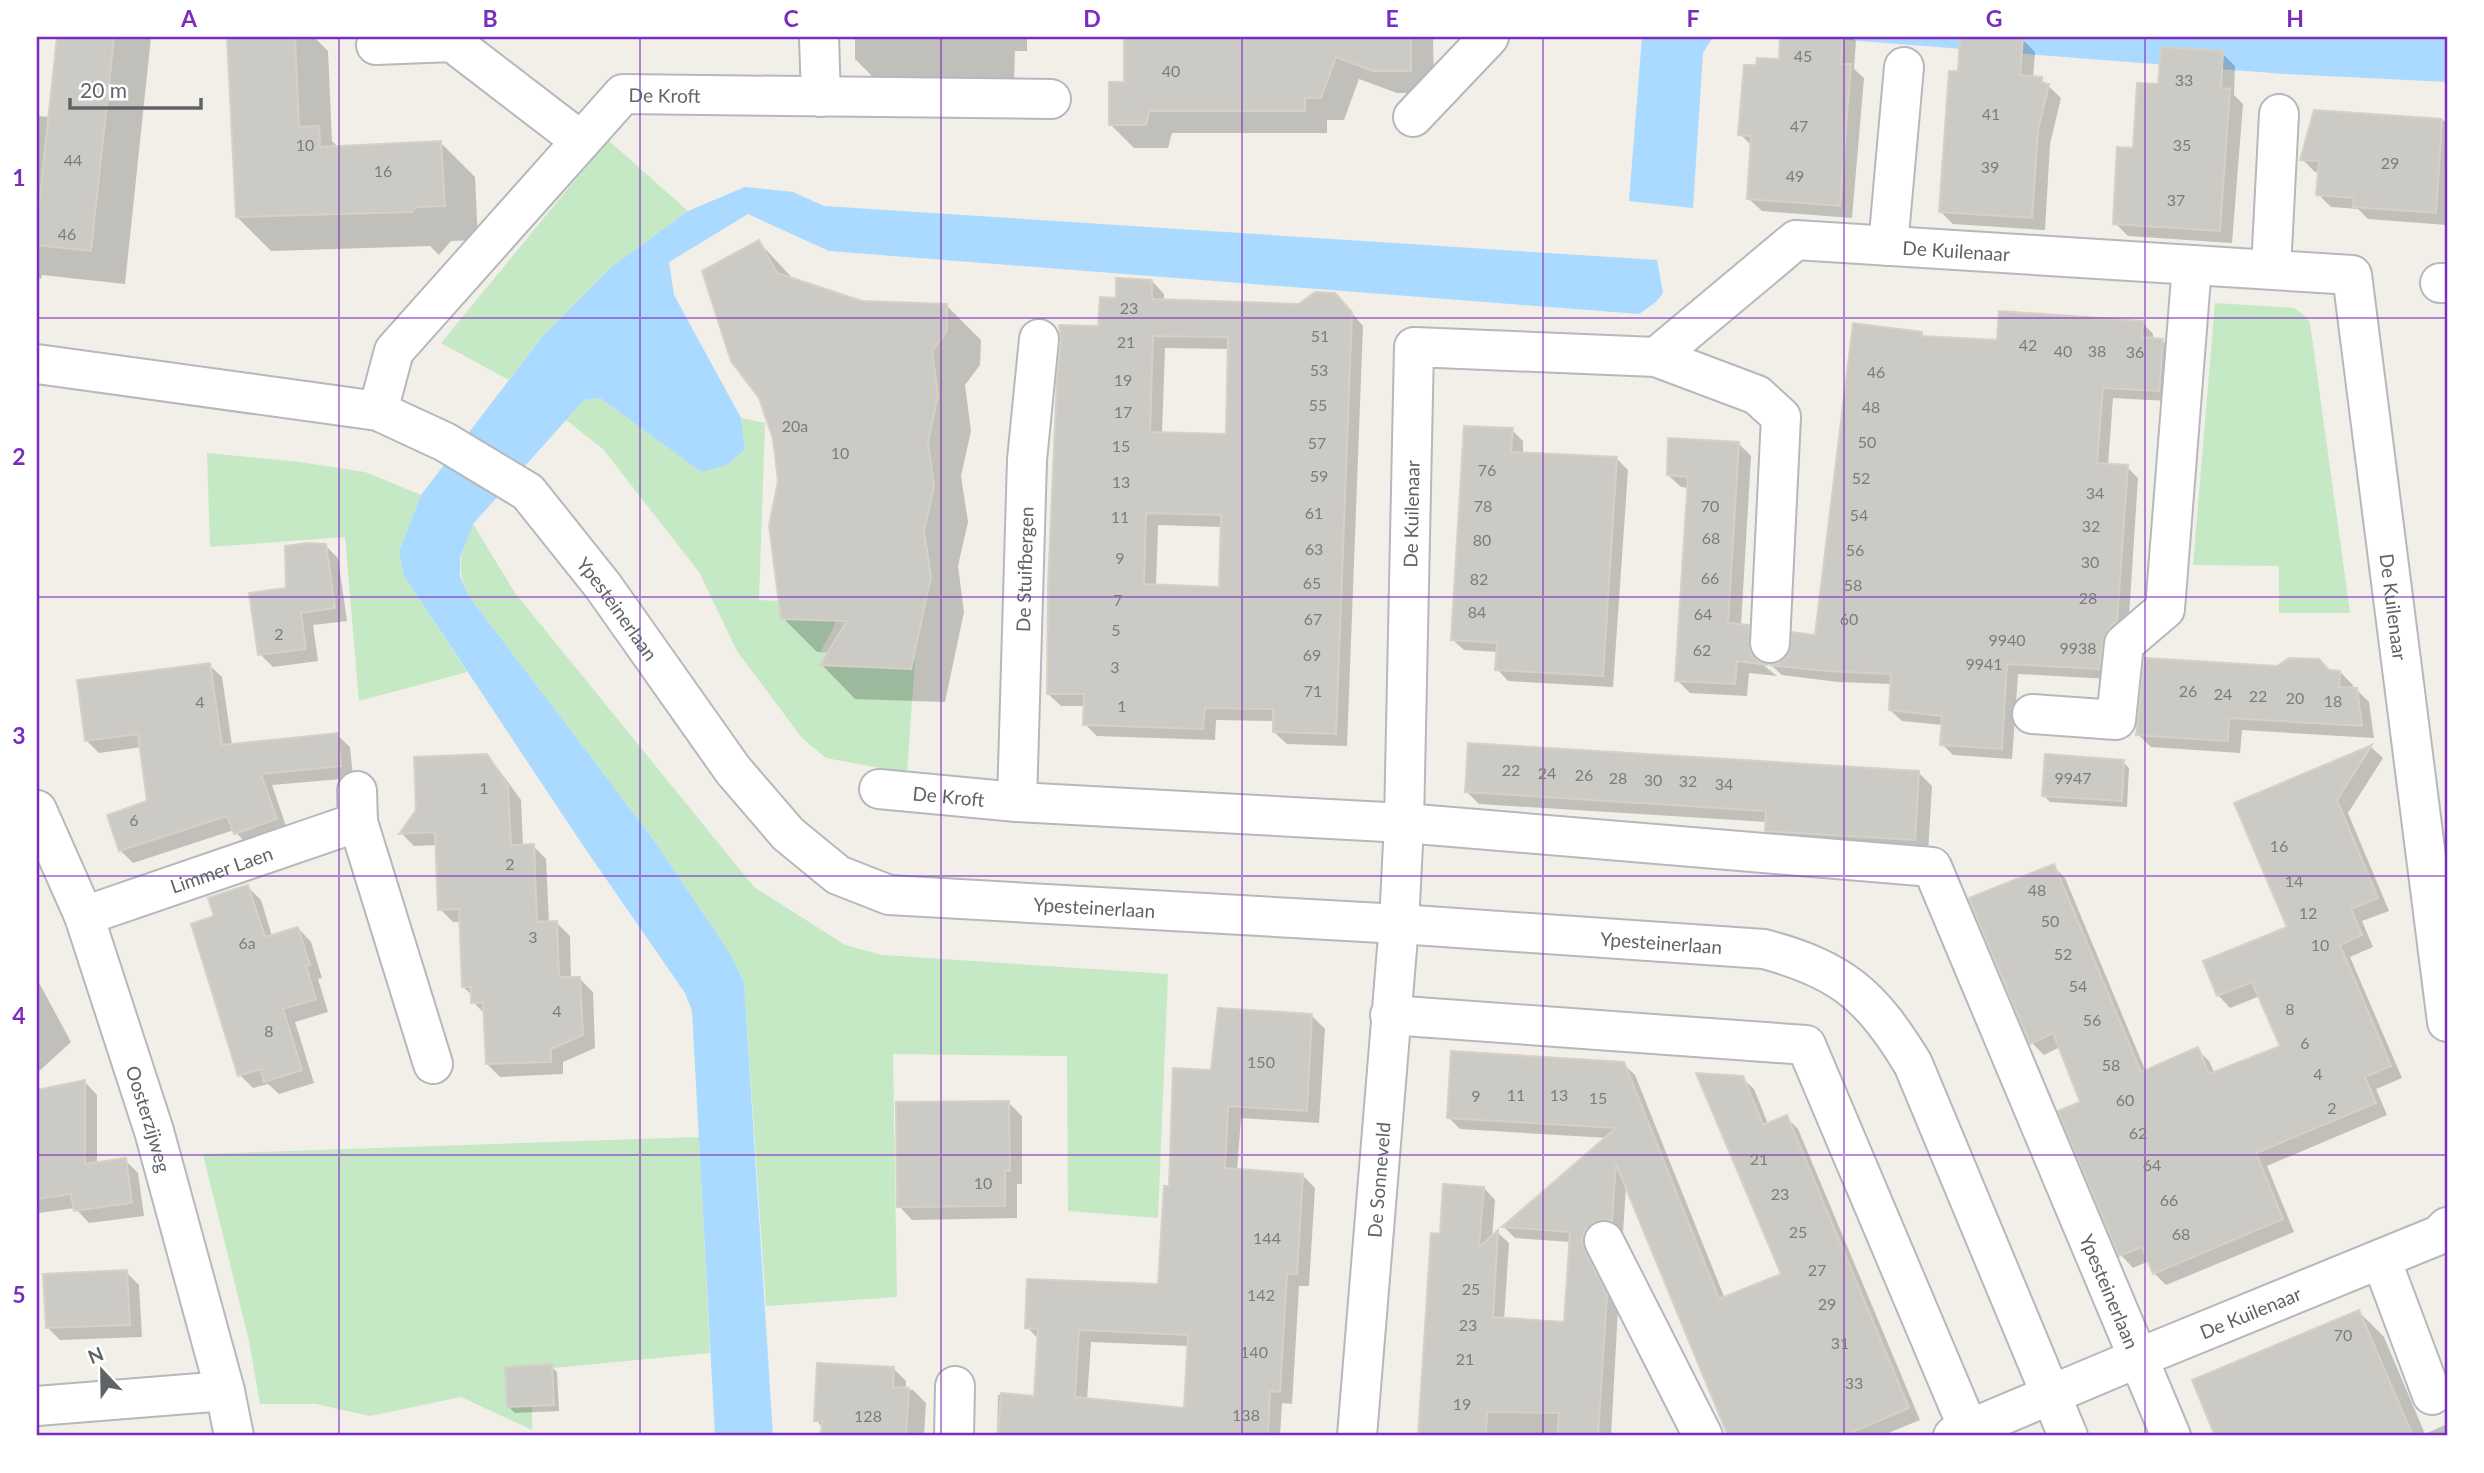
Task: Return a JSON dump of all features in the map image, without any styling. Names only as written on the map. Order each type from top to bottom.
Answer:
[{"type":"street","points":[[819,37],[821,97]]},
{"type":"street","points":[[1413,117],[1489,37]]},
{"type":"street","points":[[376,45],[452,42],[581,141]]},
{"type":"street","name":"De Kuilenaar","points":[[1888,246],[1904,67]]},
{"type":"street","name":"De Kroft","points":[[378,411],[394,351],[622,94],[1051,99]]},
{"type":"street","points":[[2271,269],[2279,114]]},
{"type":"street","name":"De Kuilenaar","points":[[1656,357],[1796,240],[2352,275],[2447,1022]]},
{"type":"street","points":[[2032,714],[2116,720],[2124,645],[2165,609],[2192,265]]},
{"type":"street","name":"De Stuifbergen","points":[[1017,802],[1027,460],[1039,339]]},
{"type":"street","name":"De Kuilenaar","points":[[1399,924],[1404,823],[1414,347],[1656,357],[1758,395],[1781,417],[1770,643]]},
{"type":"street","name":"Ypesteinerlaan","points":[[37,364],[378,411],[445,442],[528,492],[603,586],[733,770],[788,834],[838,875],[889,895],[1399,924],[1764,949],[1804,960],[1838,977],[1859,993],[1878,1014],[1896,1036],[1913,1064],[2068,1436]]},
{"type":"street","name":"De Kroft","points":[[880,789],[1017,802]]},
{"type":"street","name":"Ypesteinerlaan","points":[[1017,802],[1404,823],[1932,867],[2171,1436]]},
{"type":"street","name":"Limmer Laen","points":[[84,916],[358,806],[433,1065]]},
{"type":"street","name":"Oosterzijweg","points":[[37,810],[84,916],[153,1131],[225,1391],[234,1436]]},
{"type":"street","name":"De Sonneveld","points":[[1357,1436],[1399,924]]},
{"type":"street","points":[[1390,1015],[1806,1045],[1961,1432],[2050,1395]]},
{"type":"street","name":"De Kuilenaar","points":[[2050,1395],[2440,1235],[2447,1227]]},
{"type":"street","points":[[1604,1241],[1703,1436]]},
{"type":"street","points":[[2381,1259],[2432,1395]]},
{"type":"street","points":[[954,1436],[956,1386]]},
{"type":"street","points":[[37,1406],[225,1391]]},
{"type":"green space","points":[[608,140],[688,211],[610,268],[542,337],[509,380],[441,343]]},
{"type":"green space","points":[[2215,303],[2294,308],[2310,323],[2350,613],[2279,613],[2279,566],[2193,565]]},
{"type":"green space","points":[[600,398],[701,472],[745,449],[741,418],[765,423],[759,600],[840,604],[834,626],[821,651],[847,667],[853,658],[915,660],[907,773],[826,758],[802,738],[737,651],[699,572],[603,449],[566,420],[584,400]]},
{"type":"green space","points":[[207,453],[300,462],[365,472],[421,495],[399,552],[404,576],[467,672],[359,701],[345,537],[210,547]]},
{"type":"green space","points":[[473,524],[515,593],[754,887],[845,945],[882,955],[1168,974],[1158,1218],[1068,1211],[1067,1056],[893,1054],[897,1297],[766,1306],[744,983],[731,955],[651,836],[468,595],[461,559]]},
{"type":"green space","points":[[699,1137],[710,1353],[532,1370],[532,1430],[461,1397],[370,1416],[316,1404],[260,1404],[249,1341],[203,1154]]},
{"type":"water","points":[[1642,37],[1713,37],[1703,53],[1693,208],[1629,201]]},
{"type":"water","points":[[1808,37],[2447,37],[2447,82],[2285,74]]},
{"type":"water","points":[[745,187],[793,192],[824,206],[1657,260],[1663,293],[1656,302],[1639,314],[829,251],[748,214],[669,262],[674,295],[741,418],[745,449],[727,465],[701,472],[600,398],[584,400],[473,524],[460,558],[460,576],[468,595],[651,836],[731,955],[744,983],[773,1436],[715,1436],[692,1011],[685,993],[584,847],[404,576],[399,552],[421,495],[542,337],[610,268],[688,211]]},
{"type":"building","points":[[57,37],[114,37],[91,251],[37,245]]},
{"type":"building","points":[[227,37],[295,37],[299,127],[319,126],[320,147],[441,141],[445,206],[416,207],[412,212],[236,217]]},
{"type":"building","points":[[1124,37],[1411,37],[1411,71],[1373,71],[1336,57],[1321,98],[1305,98],[1305,111],[1149,111],[1146,125],[1109,125],[1109,82],[1124,82]]},
{"type":"building","points":[[1780,37],[1843,37],[1841,64],[1851,64],[1840,206],[1747,199],[1751,136],[1738,135],[1744,65],[1756,65],[1757,58],[1779,59]]},
{"type":"building","points":[[1960,37],[2023,37],[2020,75],[2042,77],[2042,83],[2049,84],[2038,131],[2032,218],[1939,212],[1949,71],[1958,71]]},
{"type":"building","points":[[2161,47],[2223,51],[2221,88],[2230,89],[2220,231],[2113,224],[2117,147],[2133,148],[2137,83],[2158,84]]},
{"type":"building","points":[[2314,110],[2442,119],[2436,213],[2353,207],[2354,198],[2316,195],[2319,161],[2300,160]]},
{"type":"building","points":[[759,240],[777,273],[862,301],[947,304],[947,331],[932,351],[938,396],[928,441],[934,487],[924,531],[931,577],[911,669],[820,665],[847,621],[781,619],[769,526],[778,481],[773,439],[759,398],[731,361],[702,271]]},
{"type":"building","points":[[1116,278],[1152,280],[1152,299],[1299,304],[1315,292],[1335,293],[1352,312],[1336,734],[1273,732],[1273,709],[1205,708],[1203,729],[1083,725],[1084,694],[1047,694],[1048,587],[1061,341],[1059,325],[1098,326],[1100,297],[1116,298]],"holes":[[[1153,336],[1228,337],[1226,434],[1150,432]],[[1146,513],[1221,515],[1219,587],[1144,584]]]},
{"type":"building","points":[[1999,311],[2143,321],[2142,337],[2163,339],[2159,391],[2103,388],[2097,463],[2128,465],[2117,621],[2109,628],[2103,641],[2099,669],[2007,664],[2002,749],[1940,745],[1942,716],[1889,710],[1891,674],[1769,665],[1779,663],[1788,655],[1792,632],[1815,635],[1853,323],[1922,332],[1922,336],[1997,340]]},
{"type":"building","points":[[1464,426],[1513,428],[1511,452],[1617,457],[1603,676],[1495,670],[1497,643],[1451,640]]},
{"type":"building","points":[[1668,438],[1739,442],[1728,623],[1749,625],[1750,652],[1758,661],[1768,665],[1737,661],[1735,684],[1675,681],[1688,477],[1667,475]]},
{"type":"building","points":[[326,544],[335,608],[301,613],[306,649],[258,655],[249,593],[286,588],[285,546]]},
{"type":"building","points":[[2145,658],[2277,666],[2289,658],[2319,659],[2329,670],[2340,671],[2339,687],[2357,688],[2362,726],[2229,718],[2228,741],[2136,735]]},
{"type":"building","points":[[210,663],[222,745],[338,733],[341,766],[261,774],[277,819],[234,834],[227,816],[119,851],[107,815],[147,801],[138,734],[85,741],[77,680]]},
{"type":"building","points":[[1468,743],[1919,771],[1915,840],[1765,831],[1766,811],[1465,792]]},
{"type":"building","points":[[2372,745],[2337,800],[2378,898],[2351,909],[2362,935],[2340,945],[2391,1066],[2365,1077],[2376,1103],[2256,1153],[2283,1219],[2153,1274],[2142,1247],[2119,1256],[2058,1111],[2080,1102],[2053,1033],[2030,1044],[1969,898],[2054,864],[2141,1072],[2198,1047],[2209,1074],[2280,1046],[2252,982],[2217,996],[2203,961],[2287,927],[2234,803]]},
{"type":"building","points":[[487,754],[508,786],[511,845],[534,844],[537,922],[557,921],[559,977],[580,977],[583,1035],[551,1049],[551,1062],[486,1064],[483,1003],[471,1003],[471,987],[462,987],[459,909],[438,910],[435,832],[399,834],[416,810],[414,757]]},
{"type":"building","points":[[2045,754],[2124,760],[2122,801],[2042,796]]},
{"type":"building","points":[[248,885],[265,937],[298,927],[310,965],[306,966],[316,999],[283,1009],[302,1070],[264,1082],[261,1069],[238,1076],[191,924],[214,916],[208,898]]},
{"type":"building","points":[[1218,1008],[1312,1014],[1307,1111],[1228,1106],[1225,1168],[1303,1174],[1297,1274],[1287,1274],[1280,1392],[1270,1391],[1268,1436],[998,1436],[1001,1393],[1034,1396],[1038,1329],[1025,1328],[1027,1279],[1158,1284],[1164,1186],[1169,1186],[1173,1068],[1211,1070]],"holes":[[[1079,1330],[1188,1335],[1184,1408],[1075,1397]]]},
{"type":"building","points":[[1451,1051],[1624,1062],[1719,1299],[1781,1274],[1696,1073],[1743,1076],[1763,1125],[1787,1115],[1909,1408],[1843,1436],[1728,1436],[1616,1164],[1612,1221],[1604,1219],[1594,1222],[1586,1229],[1582,1239],[1585,1251],[1607,1295],[1598,1436],[1557,1436],[1559,1413],[1487,1412],[1486,1436],[1418,1436],[1431,1233],[1440,1234],[1443,1184],[1484,1187],[1479,1247],[1498,1230],[1493,1317],[1564,1322],[1570,1232],[1502,1227],[1616,1128],[1447,1118]]},
{"type":"building","points":[[85,1080],[85,1164],[126,1158],[132,1203],[74,1211],[71,1194],[37,1199],[37,1090]]},
{"type":"building","points":[[1009,1101],[1010,1171],[1005,1171],[1005,1206],[897,1207],[896,1102]]},
{"type":"building","points":[[127,1270],[130,1325],[46,1328],[43,1274]]},
{"type":"building","points":[[2359,1310],[2413,1436],[2215,1436],[2192,1380]]},
{"type":"building","points":[[817,1363],[894,1367],[893,1387],[909,1388],[906,1436],[821,1436],[822,1421],[814,1421]]},
{"type":"building","points":[[552,1364],[554,1405],[507,1407],[505,1367]]}]
